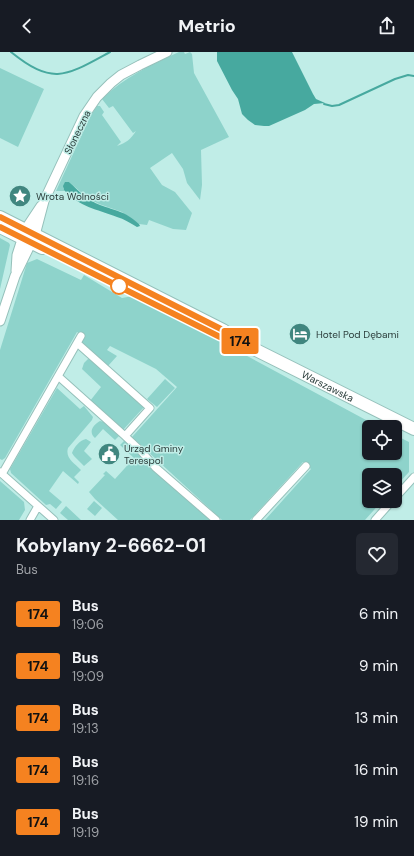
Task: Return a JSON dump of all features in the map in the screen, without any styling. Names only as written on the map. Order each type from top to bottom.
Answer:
[{"type":"highway","name":"Warszawska","points":[[0,217],[28,237]]},
{"type":"highway","name":"Warszawska","points":[[0,227],[28,237],[217,327],[242,343],[414,429]]},
{"type":"street","name":"Słoneczna","points":[[0,321],[15,276],[17,255],[28,237],[84,116],[97,97],[121,75],[167,52]]},
{"type":"street","points":[[54,520],[1,473],[81,336]]},
{"type":"street","points":[[77,343],[150,408],[125,436]]},
{"type":"street","points":[[58,376],[141,450],[155,467],[216,520]]},
{"type":"street","points":[[256,520],[306,466]]},
{"type":"street","points":[[402,490],[414,477]]},
{"type":"street","points":[[30,520],[38,506]]},
{"type":"street","points":[[375,520],[386,508]]},
{"type":"shaded area","points":[[179,52],[184,52],[185,54],[190,52],[192,54],[194,73],[229,137],[201,150],[202,185],[200,200],[187,183],[183,169],[172,153],[150,168],[162,185],[175,192],[192,213],[186,230],[173,229],[149,220],[147,225],[139,224],[122,212],[89,199],[69,182],[63,188],[65,191],[56,191],[90,117],[97,106],[100,106],[104,112],[102,115],[121,142],[117,146],[123,144],[136,131],[133,133],[113,106],[109,108],[102,99],[119,84],[148,67]]},
{"type":"shaded area","points":[[217,52],[292,52],[316,99],[325,103],[314,104],[305,110],[269,126],[255,125],[242,114],[238,99],[217,61]]},
{"type":"shaded area","points":[[0,68],[44,89],[18,147],[0,138]]},
{"type":"shaded area","points":[[65,182],[69,182],[91,201],[129,216],[140,226],[137,227],[122,219],[82,204],[64,190],[63,186]]},
{"type":"shaded area","points":[[0,238],[10,245],[0,289]]},
{"type":"shaded area","points":[[37,259],[81,280],[84,275],[122,298],[133,296],[145,301],[366,420],[362,420],[362,460],[402,460],[402,438],[409,442],[409,472],[402,480],[402,468],[362,468],[362,508],[376,508],[365,520],[265,520],[311,469],[303,462],[250,520],[222,520],[132,437],[177,387],[156,369],[110,346],[107,350],[117,356],[108,366],[85,347],[81,342],[84,337],[77,332],[5,458],[2,460],[0,459],[0,350],[27,263]]},
{"type":"shaded area","points":[[88,359],[92,360],[144,407],[123,430],[90,401],[101,387],[82,369],[84,363]]},
{"type":"shaded area","points":[[165,379],[175,388],[157,407],[147,399]]},
{"type":"shaded area","points":[[57,388],[80,409],[84,406],[93,417],[68,448],[67,452],[69,458],[81,470],[74,477],[79,482],[78,484],[63,471],[49,491],[62,502],[56,509],[50,504],[46,505],[11,473],[10,469]]},
{"type":"shaded area","points":[[100,421],[104,422],[119,436],[115,440],[103,429],[95,438],[93,436],[92,429],[95,424]]},
{"type":"shaded area","points":[[86,439],[91,442],[84,451],[92,459],[84,466],[72,453],[78,444]]},
{"type":"shaded area","points":[[125,440],[142,456],[150,467],[210,520],[118,520],[95,499],[89,492],[105,475],[103,474],[106,471],[115,479],[134,458],[120,445]]},
{"type":"shaded area","points":[[0,481],[24,502],[25,510],[19,520],[0,520]]},
{"type":"shaded area","points":[[94,501],[102,508],[95,516],[87,509]]},
{"type":"shaded area","points":[[66,506],[81,520],[68,520],[60,513]]},
{"type":"waterway","points":[[11,52],[38,70],[60,74],[82,67],[110,52]]},
{"type":"waterway","points":[[324,104],[332,106],[339,105],[395,79],[408,75],[414,76]]},
{"type":"bus line","name":"174","points":[[0,217],[223,330],[242,343],[220,337],[0,227]]},
{"type":"place","name":"Wrota Wolności","points":[[20,196]]},
{"type":"place","name":"Hotel Pod Dębami","points":[[300,334]]},
{"type":"place","name":"Urząd Gminy Terespol","points":[[109,454]]}]
